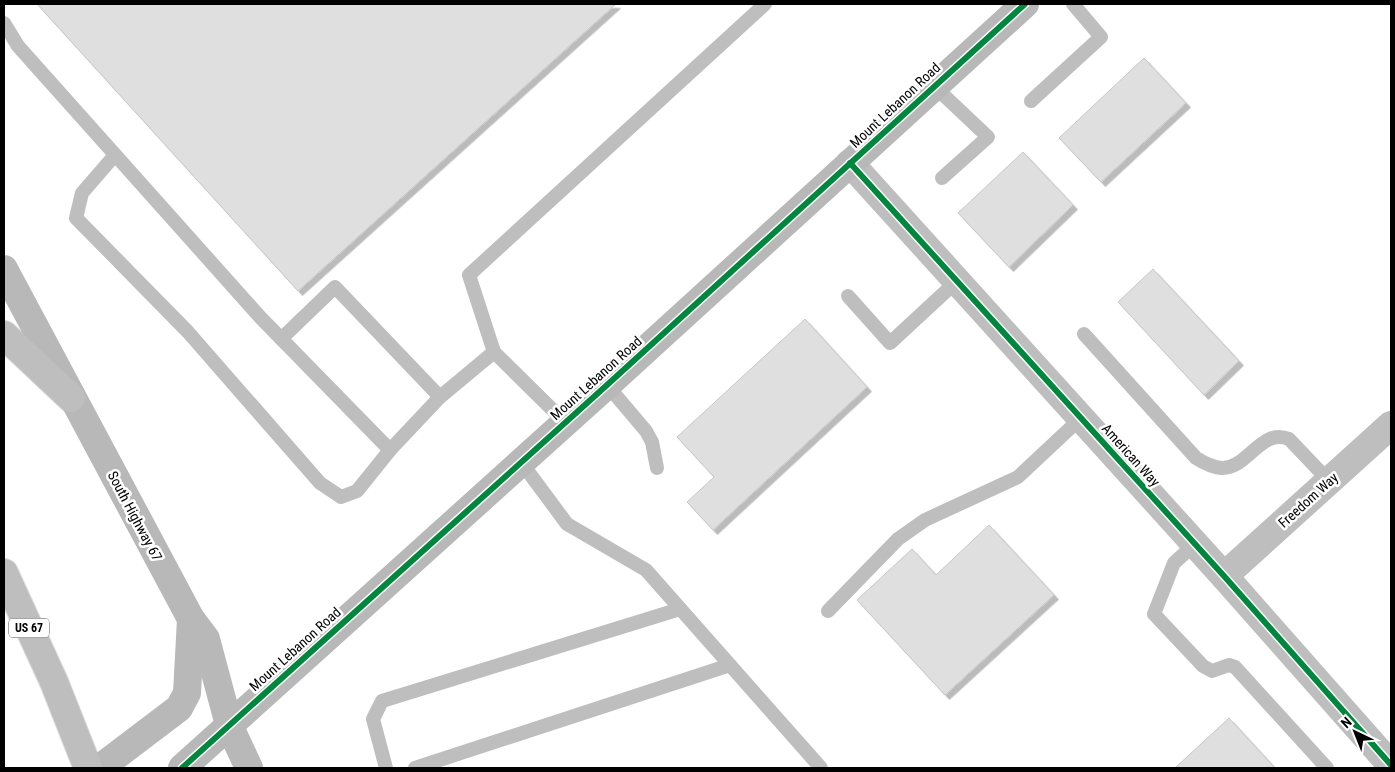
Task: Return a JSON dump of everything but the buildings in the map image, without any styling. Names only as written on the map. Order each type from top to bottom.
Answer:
[{"type":"main road","name":"American Way","points":[[850,163],[1224,576],[1391,765]]},
{"type":"main road","points":[[4,335],[71,398]]},
{"type":"main road","name":"Freedom Way","points":[[1224,576],[1391,425]]},
{"type":"main road","name":"US 67","points":[[4,573],[54,682],[88,768]]},
{"type":"street","name":"Mount Lebanon Road","points":[[182,768],[566,423],[1025,4]]},
{"type":"street","name":"South Highway 67","points":[[4,269],[190,619],[206,638],[229,724],[249,768]]},
{"type":"street","points":[[100,768],[179,708],[187,693],[190,619]]},
{"type":"lane","points":[[566,423],[494,352],[469,275],[765,4]]},
{"type":"lane","points":[[1031,101],[1101,37],[1073,4]]},
{"type":"lane","points":[[4,23],[18,46],[115,156],[281,339],[390,450]]},
{"type":"lane","points":[[934,86],[988,137],[942,178]]},
{"type":"lane","points":[[115,156],[82,193],[76,218],[188,332],[320,483],[342,497],[356,491],[390,450],[440,397],[494,352]]},
{"type":"lane","points":[[848,296],[890,343],[957,281]]},
{"type":"lane","points":[[281,339],[335,288],[440,397]]},
{"type":"lane","points":[[1084,334],[1196,458],[1210,466],[1223,469],[1235,465],[1270,438],[1280,435],[1289,438],[1329,481]]},
{"type":"lane","points":[[607,385],[646,431],[652,442],[657,468]]},
{"type":"lane","points":[[828,611],[898,539],[925,520],[1018,477],[1081,418]]},
{"type":"lane","points":[[522,462],[567,524],[646,570],[820,768]]},
{"type":"lane","points":[[1195,544],[1174,563],[1154,614],[1203,666],[1212,671],[1229,665],[1235,667],[1326,768]]},
{"type":"lane","points":[[386,768],[373,719],[382,701],[680,609]]},
{"type":"lane","points":[[415,768],[730,665]]},
{"type":"cycle path","points":[[182,768],[607,385],[1025,4]]},
{"type":"cycle path","points":[[850,163],[1224,576],[1391,765]]}]
